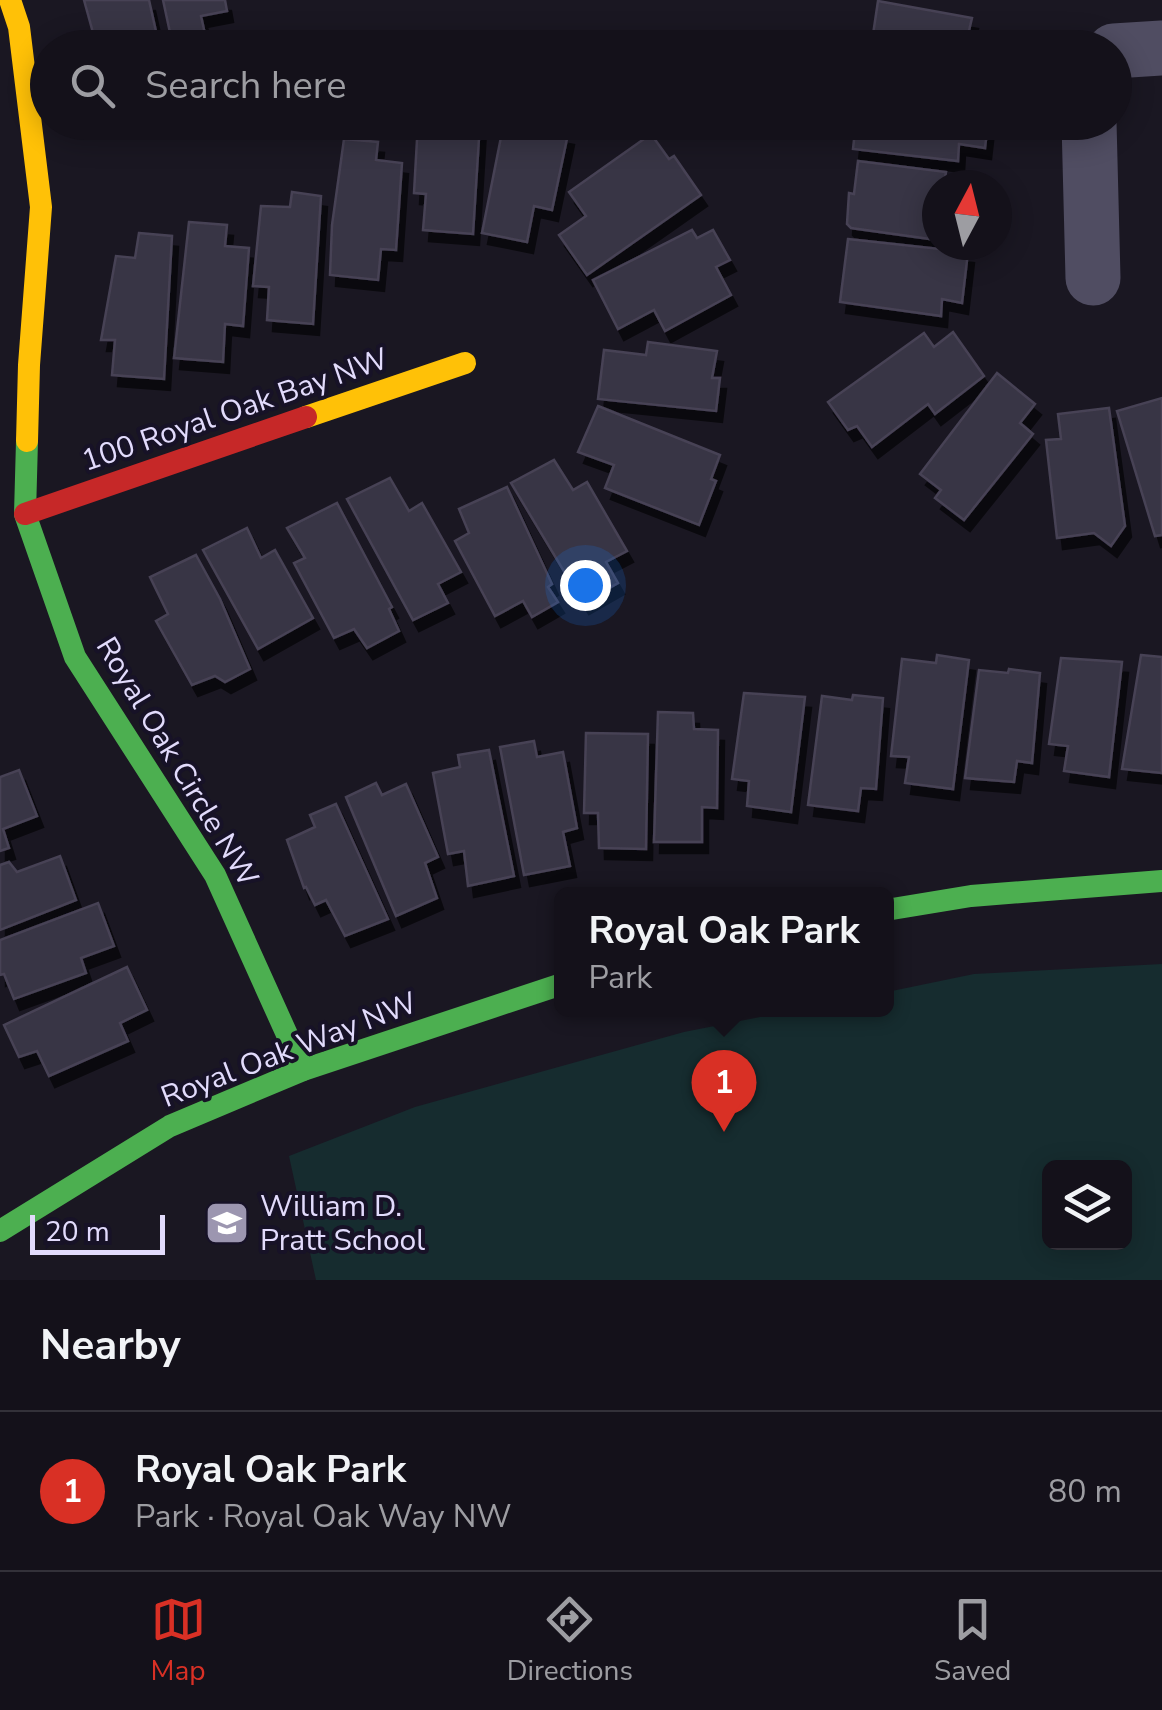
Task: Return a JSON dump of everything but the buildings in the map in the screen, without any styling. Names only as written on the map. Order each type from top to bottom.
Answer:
[{"type":"street","name":"Royal Oak Circle NW","points":[[10,0],[19,27],[30,117]]},
{"type":"street","points":[[1132,50],[1162,48]]},
{"type":"street","name":"Royal Oak Circle NW","points":[[33,140],[41,207],[24,514],[75,657],[215,875],[303,1070]]},
{"type":"street","points":[[1089,140],[1093,278]]},
{"type":"street","name":"100 Royal Oak Bay NW","points":[[24,514],[465,363]]},
{"type":"street","points":[[894,909],[971,896],[1162,881]]},
{"type":"street","name":"Royal Oak Way NW","points":[[0,1231],[170,1126],[303,1070],[554,987]]},
{"type":"green space","points":[[1162,964],[1162,1280],[316,1280],[289,1156],[415,1107],[684,1032],[760,1017],[894,1017],[894,991],[974,974]]},
{"type":"traffic: fast","points":[[27,441],[25,514],[75,657],[215,875],[303,1070]]},
{"type":"traffic: fast","points":[[894,909],[971,896],[1162,881]]},
{"type":"traffic: fast","points":[[0,1231],[170,1126],[303,1070],[554,987]]},
{"type":"traffic: slow","points":[[10,0],[19,27],[30,117]]},
{"type":"traffic: slow","points":[[27,441],[41,207],[33,140]]},
{"type":"traffic: slow","points":[[306,417],[465,363]]},
{"type":"traffic: jam","points":[[25,514],[306,417]]},
{"type":"place","name":"Royal Oak Park","points":[[724,1132]]},
{"type":"place","name":"William D. Pratt School","points":[[227,1223]]}]
